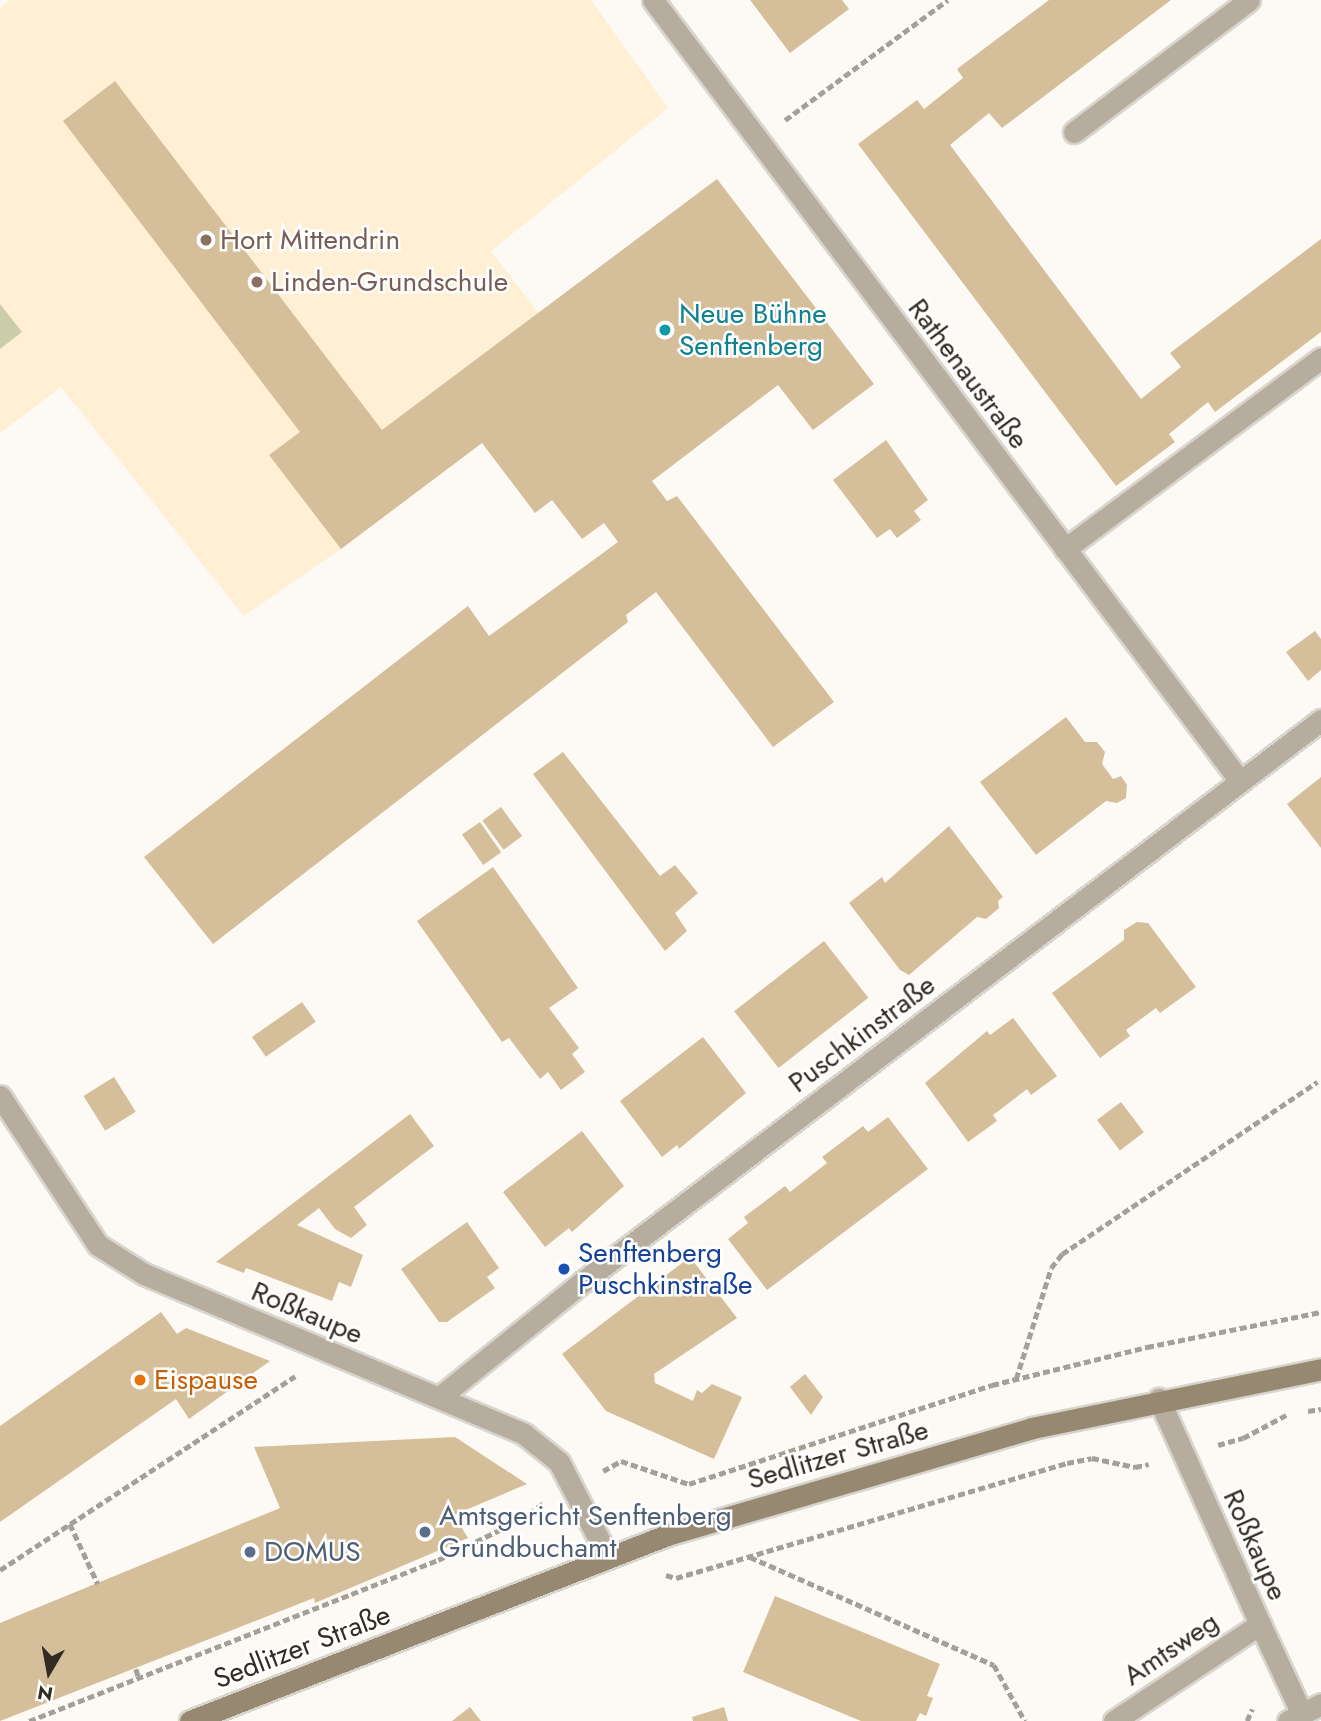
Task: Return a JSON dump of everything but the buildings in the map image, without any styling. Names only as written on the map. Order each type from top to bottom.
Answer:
[{"type":"main road","name":"Sedlitzer Straße","points":[[190,1721],[667,1535],[1032,1428],[1159,1399],[1321,1369]]},
{"type":"street","name":"Rathenaustraße","points":[[653,0],[1240,781]]},
{"type":"street","points":[[1074,132],[1249,0]]},
{"type":"street","points":[[1065,549],[1321,358]]},
{"type":"street","name":"Puschkinstraße","points":[[441,1396],[581,1283],[1321,720]]},
{"type":"street","name":"Roßkaupe","points":[[0,1096],[97,1245],[144,1274],[328,1354],[441,1396],[546,1448],[575,1487],[608,1557]]},
{"type":"street","name":"Roßkaupe","points":[[1159,1399],[1260,1624],[1304,1713]]},
{"type":"street","name":"Amtsweg","points":[[1114,1721],[1260,1624]]},
{"type":"path","points":[[757,140],[948,0]]},
{"type":"path","points":[[1016,1379],[1051,1268],[1062,1254],[1317,1082]]},
{"type":"path","points":[[29,1721],[438,1560],[520,1520],[621,1461],[689,1484],[1016,1379],[1147,1347],[1321,1312]]},
{"type":"path","points":[[0,1570],[328,1354]]},
{"type":"path","points":[[608,1557],[676,1578],[1067,1463],[1092,1458],[1135,1467],[1243,1438],[1286,1415],[1321,1409]]},
{"type":"path","points":[[70,1524],[98,1584]]},
{"type":"path","points":[[750,1557],[994,1665],[1025,1721]]},
{"type":"path","points":[[136,1669],[139,1678]]},
{"type":"shaded area","name":"Linden-Grundschule","points":[[10,0],[591,0],[668,108],[491,251],[581,368],[341,549],[244,616],[61,387],[0,433],[0,8]]},
{"type":"green space","points":[[0,304],[22,332],[0,349]]},
{"type":"place","name":"Hort Mittendrin","points":[[206,240]]},
{"type":"place","name":"Linden-Grundschule","points":[[257,282]]},
{"type":"place","name":"Neue Bühne Senftenberg","points":[[665,330]]},
{"type":"place","name":"Senftenberg Puschkinstraße","points":[[564,1269]]},
{"type":"place","name":"Eispause","points":[[140,1380]]},
{"type":"place","name":"Amtsgericht Senftenberg Grundbuchamt","points":[[425,1532]]},
{"type":"place","name":"DOMUS","points":[[250,1552]]}]
